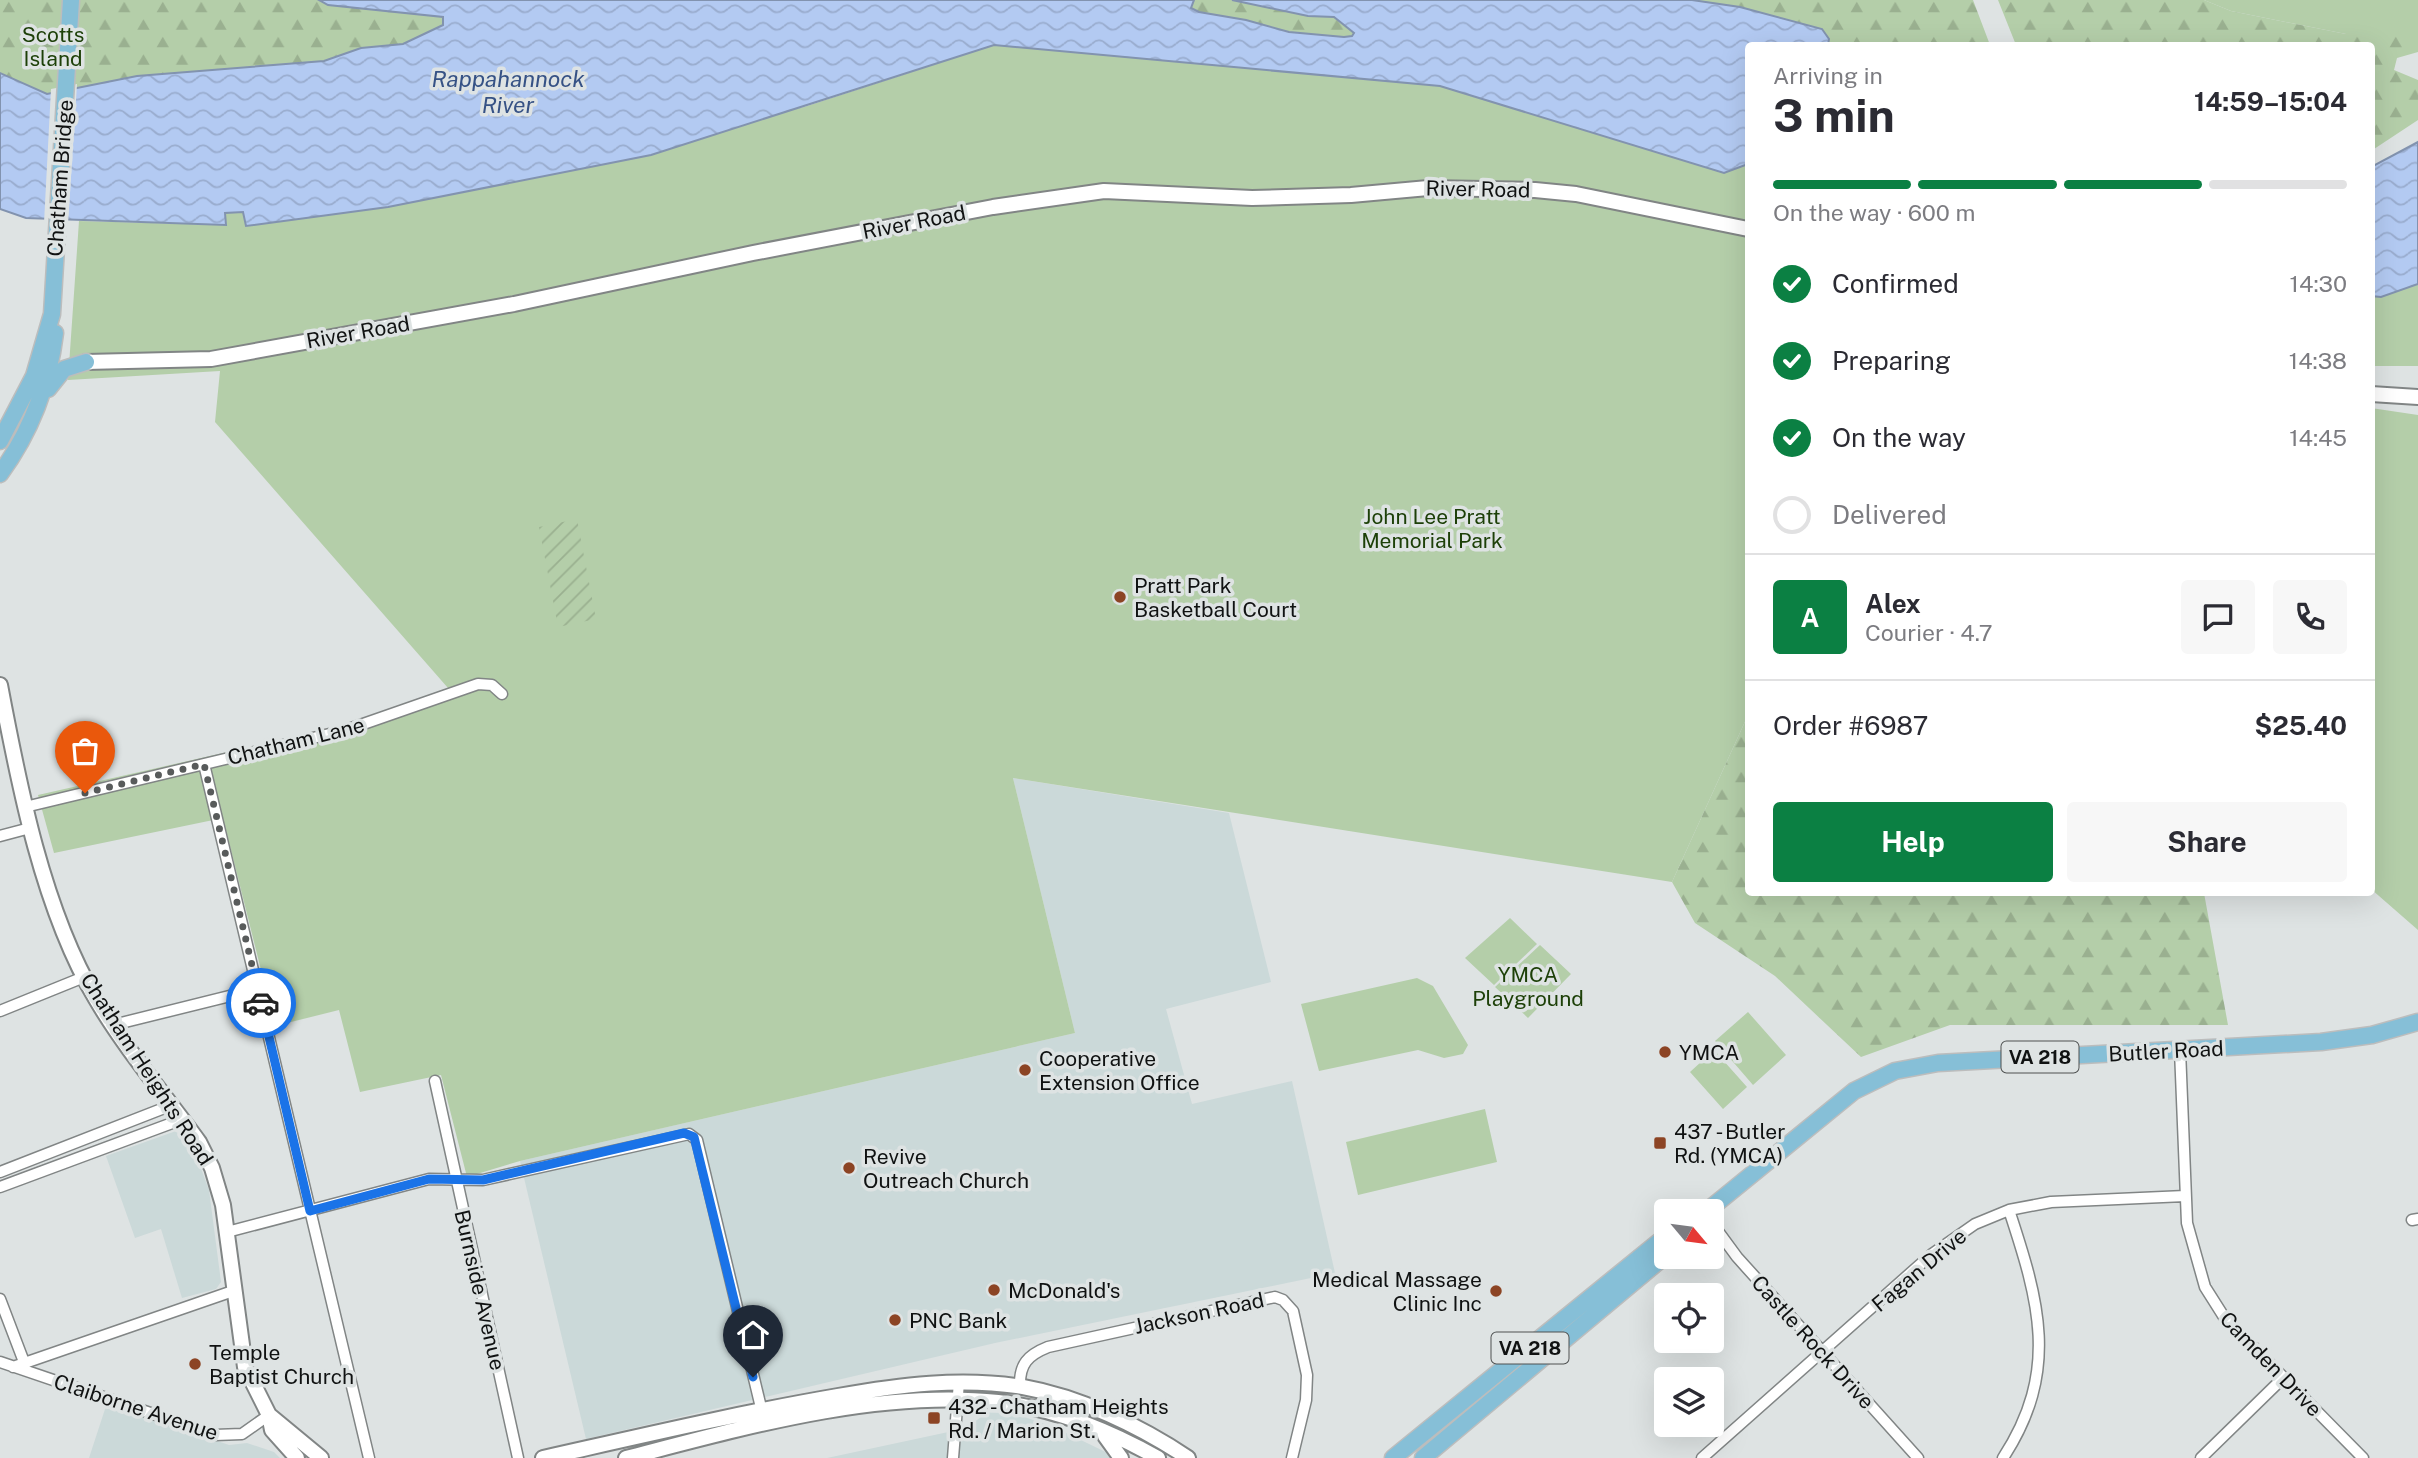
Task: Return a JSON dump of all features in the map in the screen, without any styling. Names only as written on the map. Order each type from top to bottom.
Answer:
[{"type":"main road","name":"Chatham Bridge","points":[[52,314],[71,0]]},
{"type":"main road","name":"River Road","points":[[86,362],[211,359],[514,304],[954,214],[1091,192],[1294,198],[1428,187],[1535,190],[1576,194],[1745,228]]},
{"type":"main road","points":[[0,474],[19,447],[49,370],[56,322],[52,314]]},
{"type":"main road","points":[[0,441],[33,376],[52,314]]},
{"type":"main road","points":[[55,336],[67,353],[86,362]]},
{"type":"main road","points":[[33,416],[60,372],[86,362]]},
{"type":"main road","points":[[2375,394],[2418,397]]},
{"type":"main road","name":"Chatham Heights Road","points":[[0,685],[38,858],[84,978],[113,1025],[183,1119],[212,1168],[227,1232],[245,1367],[269,1415],[271,1430],[297,1458]]},
{"type":"main road","name":"Butler Road","points":[[1722,1199],[1833,1107],[1875,1079],[1895,1071],[1938,1063],[2341,1040],[2418,1022]]},
{"type":"main road","name":"VA 218","points":[[1392,1458],[1654,1246]]},
{"type":"main road","name":"VA 218","points":[[1423,1458],[1654,1265]]},
{"type":"main road","points":[[543,1458],[761,1408],[877,1388],[959,1382],[1020,1387],[1110,1416],[1188,1458]]},
{"type":"main road","points":[[626,1458],[766,1424],[866,1406],[958,1401],[997,1402],[1034,1409],[1099,1431],[1158,1458]]},
{"type":"main road","name":"Chatham Heights Road","points":[[269,1415],[321,1458]]},
{"type":"main road","points":[[1099,1431],[1115,1447],[1121,1458]]},
{"type":"street","name":"Chatham Lane","points":[[25,807],[346,730],[481,683],[492,685],[502,694]]},
{"type":"street","points":[[204,764],[369,1458]]},
{"type":"street","points":[[0,836],[30,828]]},
{"type":"street","points":[[0,1011],[84,978]]},
{"type":"street","points":[[113,1025],[258,989]]},
{"type":"street","name":"Camden Drive","points":[[2180,1050],[2185,1196],[2192,1246],[2205,1287],[2224,1317],[2363,1458]]},
{"type":"street","name":"Burnside Avenue","points":[[435,1081],[518,1458]]},
{"type":"street","points":[[0,1172],[172,1105]]},
{"type":"street","points":[[0,1186],[183,1119]]},
{"type":"street","points":[[227,1232],[429,1179],[483,1180],[684,1133],[697,1139],[766,1424]]},
{"type":"street","name":"Fagan Drive","points":[[1702,1458],[1953,1238],[1975,1224],[2009,1210],[2051,1202],[2185,1196]]},
{"type":"street","points":[[2003,1458],[2027,1414],[2041,1357],[2034,1291],[2009,1210]]},
{"type":"street","name":"Castle Rock Drive","points":[[1724,1239],[1918,1458]]},
{"type":"street","points":[[12,1367],[233,1292]]},
{"type":"street","name":"Jackson Road","points":[[1020,1387],[1022,1367],[1028,1357],[1048,1347],[1275,1297],[1283,1300],[1293,1311],[1307,1374],[1306,1400],[1292,1458]]},
{"type":"street","points":[[0,1299],[24,1362]]},
{"type":"street","name":"Claiborne Avenue","points":[[0,1363],[219,1436],[242,1434],[269,1415]]},
{"type":"street","points":[[2201,1458],[2283,1378]]},
{"type":"street","points":[[953,1458],[959,1382]]},
{"type":"shaded area","points":[[1013,778],[1229,813],[1271,982],[1166,1009],[1192,1104],[1292,1081],[1335,1273],[995,1343],[586,1439],[520,1161],[1075,1033]]},
{"type":"shaded area","points":[[176,1131],[197,1158],[209,1190],[221,1282],[216,1289],[182,1298],[161,1229],[135,1238],[106,1156]]},
{"type":"shaded area","points":[[107,1403],[229,1445],[247,1443],[274,1452],[280,1458],[89,1458]]},
{"type":"shaded area","points":[[987,1412],[1016,1414],[1056,1428],[1118,1458],[827,1458],[967,1428]]},
{"type":"green space","name":"Scotts Island","points":[[0,0],[319,0],[328,5],[443,17],[443,26],[403,44],[361,48],[324,61],[137,76],[47,94],[0,73]]},
{"type":"green space","points":[[1194,0],[1232,0],[1308,16],[1334,17],[1354,33],[1344,37],[1289,32],[1246,20],[1199,12],[1191,8]]},
{"type":"green space","points":[[1692,0],[1973,0],[1989,42],[1828,42],[1829,39]]},
{"type":"green space","points":[[1998,0],[2204,0],[2231,11],[2346,34],[2418,34],[2418,52],[2397,58],[2394,70],[2418,80],[2418,120],[2375,148],[2375,42],[2015,42]]},
{"type":"green space","points":[[2204,0],[2418,0],[2418,34],[2346,34],[2231,11]]},
{"type":"green space","name":"John Lee Pratt Memorial Park","points":[[994,45],[1440,86],[1724,173],[1745,165],[1745,722],[1672,882],[1013,778],[1075,1033],[520,1161],[467,1177],[441,1075],[360,1092],[339,1010],[275,1026],[223,818],[54,853],[38,795],[342,726],[448,688],[215,422],[220,371],[68,380],[79,221],[225,225],[224,213],[244,212],[246,226],[804,107]]},
{"type":"green space","points":[[2418,284],[2418,366],[2375,366],[2375,296],[2381,297]]},
{"type":"green space","points":[[2375,409],[2418,415],[2418,930],[2375,892]]},
{"type":"green space","points":[[577,519],[596,619],[558,627],[539,527]]},
{"type":"green space","points":[[1745,722],[1745,896],[2205,896],[2228,1025],[1950,1025],[1861,1057],[1775,976],[1695,923],[1672,882]]},
{"type":"green space","points":[[1510,918],[1537,944],[1494,985],[1465,958]]},
{"type":"green space","name":"YMCA Playground","points":[[1540,945],[1571,974],[1528,1018],[1495,987]]},
{"type":"green space","points":[[1417,978],[1433,986],[1468,1045],[1463,1054],[1444,1058],[1418,1050],[1319,1071],[1301,1004]]},
{"type":"green space","name":"YMCA","points":[[1748,1012],[1786,1055],[1753,1085],[1715,1041]]},
{"type":"green space","name":"YMCA","points":[[1714,1050],[1747,1087],[1723,1109],[1690,1072]]},
{"type":"green space","points":[[1485,1109],[1497,1162],[1358,1195],[1346,1142]]},
{"type":"water","name":"Rappahannock River","points":[[319,0],[1194,0],[1191,8],[1199,12],[1246,20],[1289,32],[1344,37],[1354,33],[1334,17],[1308,16],[1232,0],[1692,0],[1740,7],[1822,29],[1829,39],[1828,42],[1745,42],[1745,165],[1724,173],[1440,86],[994,45],[651,155],[388,207],[246,226],[243,212],[225,213],[226,225],[26,218],[0,209],[0,73],[47,94],[137,76],[324,61],[361,48],[403,44],[443,25],[443,17],[328,5]]},
{"type":"water","points":[[2418,142],[2418,284],[2381,297],[2375,296],[2375,165]]},
{"type":"pier","points":[[77,84],[68,224],[44,223],[51,89]]},
{"type":"way so far","points":[[85,793],[204,764],[261,1003]]},
{"type":"place","name":"Pratt Park Basketball Court","points":[[1120,597]]},
{"type":"place","name":"YMCA","points":[[1665,1052]]},
{"type":"place","name":"Cooperative Extension Office","points":[[1025,1070]]},
{"type":"place","name":"437 - Butler Rd. (YMCA)","points":[[1660,1143]]},
{"type":"place","name":"Revive Outreach Church","points":[[849,1168]]},
{"type":"place","name":"McDonald's","points":[[994,1290]]},
{"type":"place","name":"Medical Massage Clinic Inc","points":[[1496,1291]]},
{"type":"place","name":"PNC Bank","points":[[895,1320]]},
{"type":"place","name":"Temple Baptist Church","points":[[195,1364]]},
{"type":"place","name":"432 - Chatham Heights Rd. / Marion St.","points":[[934,1418]]},
{"type":"route","points":[[261,1003],[310,1211],[429,1179],[440,1177],[483,1180],[684,1133],[697,1139],[753,1377]]}]
